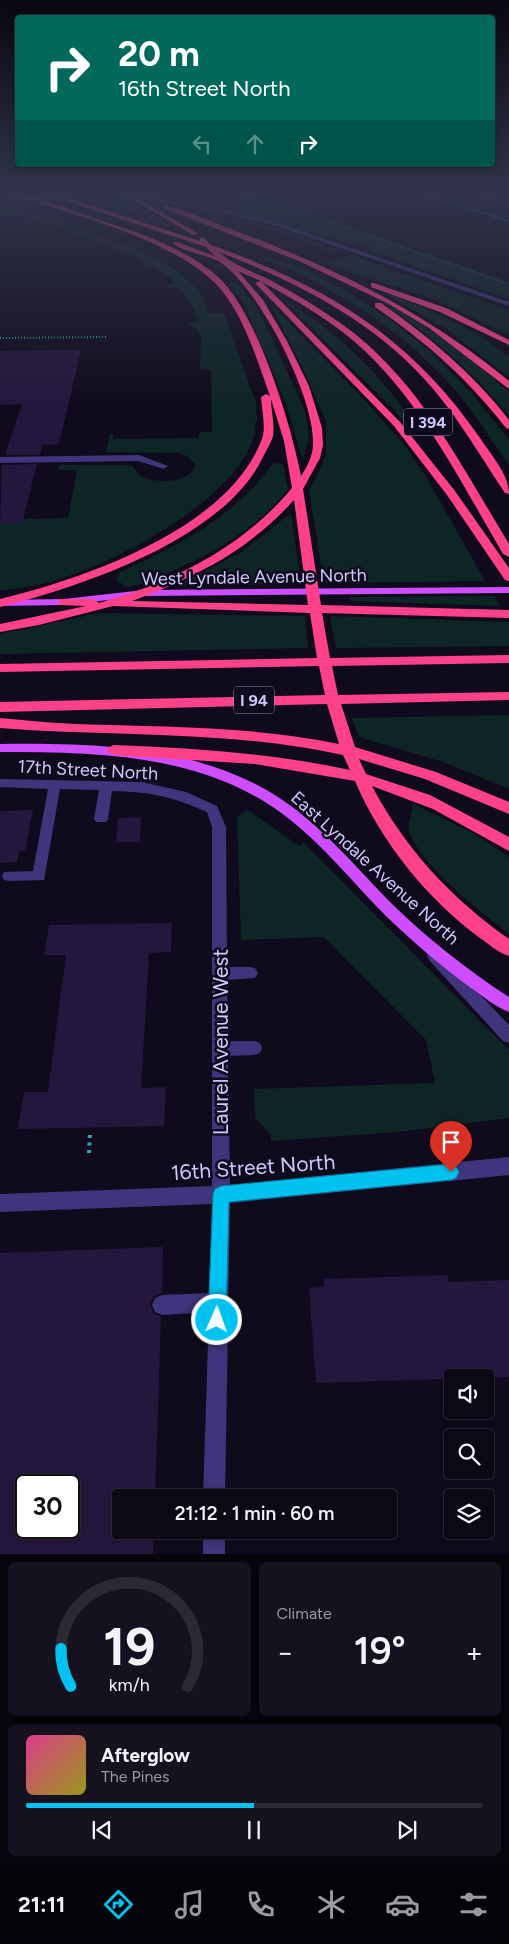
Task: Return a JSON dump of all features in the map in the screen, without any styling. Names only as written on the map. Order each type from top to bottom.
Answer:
[{"type":"highway","points":[[191,263],[216,280],[233,302],[248,328],[284,424],[294,463],[327,676],[337,717],[356,770],[388,828],[410,859],[450,902],[482,931],[509,949]]},
{"type":"highway","name":"I 394","points":[[224,263],[271,284],[320,313],[371,353],[405,391],[426,419],[509,554]]},
{"type":"highway","points":[[0,628],[84,610],[155,587],[206,564],[240,545],[268,523],[286,504],[309,471],[316,454],[318,429],[304,387],[261,303],[240,276],[226,263]]},
{"type":"highway","points":[[234,263],[269,292],[340,364],[414,445],[451,493],[509,577]]},
{"type":"highway","name":"I 394","points":[[255,263],[307,286],[345,308],[398,348],[436,386],[509,491]]},
{"type":"highway","points":[[296,263],[425,302],[509,343]]},
{"type":"highway","points":[[300,263],[355,291],[409,327],[447,358],[480,391],[509,426]]},
{"type":"highway","points":[[309,263],[388,301],[454,342],[506,383]]},
{"type":"highway","points":[[0,603],[62,586],[122,563],[180,533],[231,494],[249,474],[262,454],[268,438],[270,408],[240,328],[233,302]]},
{"type":"highway","points":[[494,336],[509,348]]},
{"type":"highway","points":[[64,602],[509,614]]},
{"type":"highway","name":"I 94","points":[[0,668],[509,659]]},
{"type":"highway","name":"I 94","points":[[0,707],[509,696]]},
{"type":"highway","points":[[0,723],[84,729],[249,735],[293,740],[374,758],[408,768],[442,779],[509,808]]},
{"type":"highway","points":[[113,750],[174,752],[284,763],[335,771],[396,788],[433,803],[471,821],[509,844]]},
{"type":"main road","name":"West Lyndale Avenue North","points":[[0,603],[64,602],[144,593],[509,590]]},
{"type":"main road","name":"East Lyndale Avenue North","points":[[0,748],[113,750],[201,769],[253,789],[299,822],[405,924],[486,991],[509,1005]]},
{"type":"street","points":[[391,263],[509,304]]},
{"type":"street","points":[[0,460],[139,458],[164,466]]},
{"type":"street","name":"17th Street North","points":[[0,783],[142,787],[180,795],[212,809],[219,827]]},
{"type":"street","points":[[9,876],[39,876],[55,784]]},
{"type":"street","points":[[101,819],[106,786]]},
{"type":"street","name":"Laurel Avenue West","points":[[214,1489],[221,1194],[219,827]]},
{"type":"street","points":[[405,924],[509,1036]]},
{"type":"street","points":[[220,974],[250,973]]},
{"type":"street","points":[[220,1049],[254,1048]]},
{"type":"street","name":"16th Street North","points":[[0,1203],[221,1194],[509,1166]]},
{"type":"street","points":[[162,1305],[218,1302]]},
{"type":"street","points":[[214,1539],[214,1554]]},
{"type":"path","points":[[446,263],[509,284]]},
{"type":"path","points":[[0,338],[108,337]]},
{"type":"path","points":[[89,1153],[90,1132]]},
{"type":"green space","points":[[145,263],[167,264],[201,293],[208,310],[205,313],[224,313],[256,403],[257,421],[254,424],[255,434],[247,453],[229,478],[203,502],[172,525],[137,546],[65,577],[30,586],[0,590],[0,524],[22,524],[23,519],[68,518],[77,470],[58,470],[60,465],[130,465],[139,475],[147,479],[164,481],[181,478],[193,470],[195,463],[187,456],[179,453],[106,452],[110,433],[113,434],[113,439],[198,438],[200,432],[212,432],[211,370],[200,369],[201,334],[196,328],[187,324],[197,322],[193,307],[179,287],[169,288],[166,285],[175,282]]},
{"type":"green space","points":[[274,263],[285,263],[303,268],[350,293],[391,320],[431,352],[474,396],[509,440],[509,465],[461,397],[419,353],[396,334],[346,299]]},
{"type":"green space","points":[[321,263],[373,263],[509,310],[509,335],[431,298]]},
{"type":"green space","points":[[403,263],[453,263],[509,282],[509,299]]},
{"type":"green space","points":[[236,282],[254,304],[268,330],[305,411],[309,436],[303,461],[285,401],[244,304],[230,283]]},
{"type":"green space","points":[[380,291],[447,318],[494,346],[509,357],[509,377],[445,328]]},
{"type":"green space","points":[[369,294],[442,338],[477,364],[509,392],[509,416],[478,381],[444,349]]},
{"type":"green space","points":[[281,297],[320,324],[355,354],[386,387],[415,426],[405,424],[396,412]]},
{"type":"green space","points":[[270,303],[371,407],[406,447],[428,480],[485,581],[324,583],[309,491],[326,453],[326,421],[305,373]]},
{"type":"green space","points":[[273,463],[283,464],[288,489],[276,504],[247,529],[215,550],[180,568],[133,586],[123,587],[124,584],[117,582],[116,577],[120,572],[184,540],[224,514],[242,499]]},
{"type":"green space","points":[[291,513],[301,584],[175,586],[242,552]]},
{"type":"green space","points":[[494,596],[500,606],[351,601],[350,597]]},
{"type":"green space","points":[[99,613],[305,616],[308,648],[0,654],[0,634]]},
{"type":"green space","points":[[330,616],[509,622],[509,646],[336,648]]},
{"type":"green space","points":[[509,715],[509,789],[443,762],[359,737],[352,718]]},
{"type":"green space","points":[[413,804],[473,833],[509,857],[509,934],[452,886],[425,858],[408,829]]},
{"type":"green space","points":[[248,810],[299,846],[304,843],[509,1050],[509,1118],[398,1132],[271,1141],[271,1135],[255,1118],[254,1089],[435,1083],[426,1040],[324,937],[241,940],[237,817]]},
{"type":"building","points":[[81,350],[59,444],[42,445],[40,455],[5,455],[22,404],[0,405],[0,351]]},
{"type":"building","points":[[37,464],[22,524],[0,524],[2,465]]},
{"type":"building","points":[[33,810],[25,851],[20,851],[17,862],[0,863],[0,811]]},
{"type":"building","points":[[141,817],[140,842],[116,842],[118,818]]},
{"type":"building","points":[[172,923],[171,952],[149,953],[141,1088],[166,1087],[164,1126],[18,1129],[24,1092],[48,1092],[66,955],[44,955],[49,925]]},
{"type":"building","points":[[163,1247],[162,1293],[154,1296],[150,1304],[153,1313],[161,1317],[155,1489],[112,1489],[112,1539],[153,1539],[153,1554],[0,1554],[0,1253]]},
{"type":"building","points":[[448,1275],[449,1282],[509,1280],[509,1377],[494,1377],[494,1369],[444,1369],[444,1379],[316,1383],[309,1288],[324,1287],[324,1279]]},
{"type":"route","points":[[217,1320],[221,1194],[451,1172]]}]
